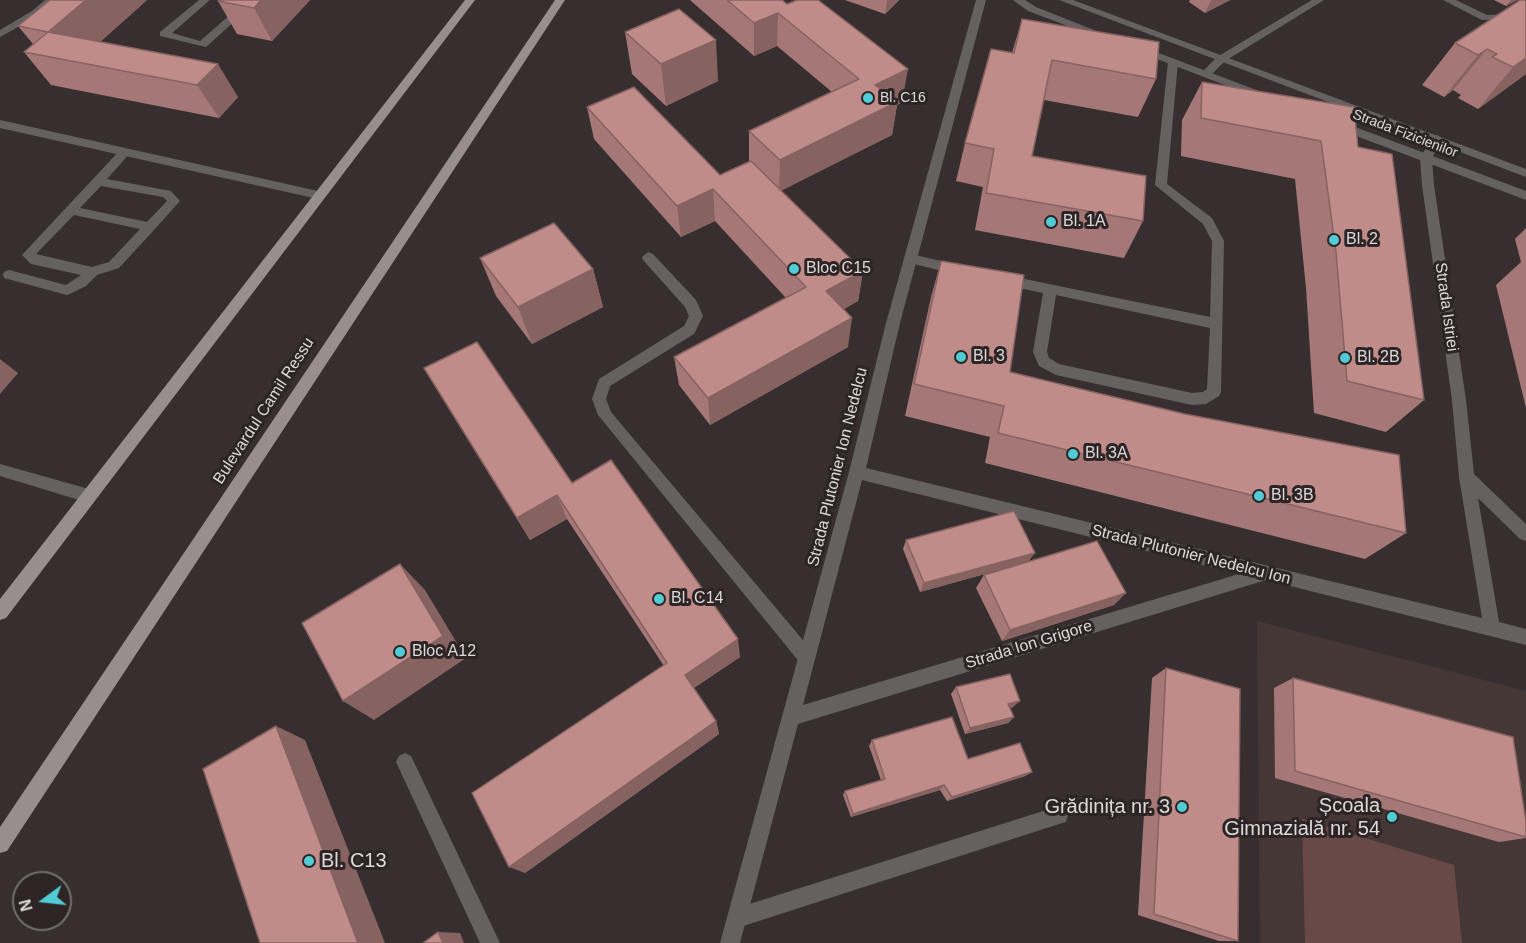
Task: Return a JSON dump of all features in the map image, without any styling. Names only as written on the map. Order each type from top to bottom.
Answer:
[{"type":"main road","points":[[0,612],[470,0]]},
{"type":"main road","name":"Bulevardul Camil Ressu","points":[[0,844],[560,0]]},
{"type":"street","points":[[0,34],[36,14],[51,0]]},
{"type":"street","points":[[205,0],[164,34],[202,45],[253,0]]},
{"type":"street","name":"Strada Plutonier Ion Nedelcu","points":[[730,943],[981,0]]},
{"type":"street","points":[[1018,0],[1032,9],[1270,99]]},
{"type":"street","name":"Strada Fizicienilor","points":[[1064,0],[1526,172]]},
{"type":"street","points":[[1206,74],[1221,58],[1319,0]]},
{"type":"street","points":[[1448,0],[1486,18],[1506,16],[1526,24]]},
{"type":"street","points":[[1050,290],[1040,352],[1044,362],[1056,369],[1192,399],[1206,398],[1214,392],[1218,241],[1208,221],[1155,184],[1173,62]]},
{"type":"street","name":"Strada Fizicienilor","points":[[1324,119],[1526,196]]},
{"type":"street","points":[[0,124],[318,195]]},
{"type":"street","points":[[1426,158],[1437,139]]},
{"type":"street","points":[[92,272],[36,261],[28,255],[125,152]]},
{"type":"street","name":"Strada Istriei","points":[[1426,158],[1467,477],[1492,628]]},
{"type":"street","points":[[9,275],[67,290],[81,283],[92,272],[114,265],[174,201],[167,194],[98,181]]},
{"type":"street","points":[[71,210],[150,227]]},
{"type":"street","points":[[648,257],[691,304],[696,316],[689,330],[604,383],[598,399],[605,415],[807,658]]},
{"type":"street","points":[[911,259],[969,272]]},
{"type":"street","points":[[992,277],[1217,324]]},
{"type":"street","points":[[0,470],[89,496]]},
{"type":"street","name":"Strada Plutonier Nedelcu Ion","points":[[857,471],[1526,637]]},
{"type":"street","points":[[1467,477],[1526,534]]},
{"type":"street","name":"Strada Ion Grigore","points":[[792,717],[1266,573]]},
{"type":"street","points":[[405,762],[490,943]]},
{"type":"street","points":[[737,918],[1059,815]]},
{"type":"shaded area","name":"Școala Gimnazială nr. 54","points":[[1257,621],[1526,691],[1526,943],[1260,943]]},
{"type":"shaded area","points":[[1302,819],[1454,865],[1462,943],[1305,943]]},
{"type":"building","points":[[50,0],[86,0],[48,32],[18,26]]},
{"type":"building","points":[[219,0],[261,0],[254,8]]},
{"type":"building","points":[[727,0],[782,0],[787,4],[797,0],[818,0],[908,69],[875,85],[897,102],[780,160],[749,131],[859,79],[778,13],[754,23]]},
{"type":"building","points":[[1520,0],[1526,0],[1526,58],[1513,67],[1492,57],[1497,54],[1487,49],[1478,55],[1455,43]]},
{"type":"building","points":[[679,9],[716,40],[661,64],[625,32]]},
{"type":"building","points":[[1022,19],[1159,42],[1156,79],[1052,60],[1032,156],[1146,176],[1143,221],[986,193],[994,149],[965,143],[991,49],[1014,53]]},
{"type":"building","points":[[48,32],[218,64],[197,85],[24,52]]},
{"type":"building","points":[[1202,82],[1354,107],[1358,147],[1392,154],[1424,400],[1347,381],[1336,252],[1321,141],[1201,118]]},
{"type":"building","points":[[634,87],[720,175],[751,161],[863,271],[826,291],[852,318],[708,398],[674,357],[806,287],[713,189],[677,206],[587,107]]},
{"type":"building","points":[[554,223],[593,269],[518,307],[480,258]]},
{"type":"building","points":[[941,261],[1024,275],[1010,372],[1185,414],[1399,455],[1406,533],[998,433],[1004,406],[914,384]]},
{"type":"building","name":"Bl. C14","points":[[477,342],[572,483],[611,460],[738,639],[685,675],[716,721],[509,867],[472,793],[667,663],[557,495],[517,518],[424,368]]},
{"type":"building","points":[[1014,511],[1035,553],[924,583],[906,540]]},
{"type":"building","points":[[1097,541],[1126,593],[1010,630],[984,575]]},
{"type":"building","points":[[400,564],[443,636],[343,701],[302,623]]},
{"type":"building","name":"Grădinița nr. 3","points":[[1166,668],[1240,689],[1238,941],[1154,914]]},
{"type":"building","points":[[1010,674],[1020,701],[1008,704],[1014,717],[970,728],[956,687]]},
{"type":"building","points":[[1293,678],[1513,737],[1526,822],[1526,837],[1295,771]]},
{"type":"building","points":[[952,717],[968,759],[1020,743],[1032,772],[952,797],[944,785],[853,814],[845,791],[885,779],[872,740]]},
{"type":"building","name":"Bl. C13","points":[[276,726],[358,943],[260,943],[203,769]]},
{"type":"building","points":[[438,932],[443,943],[423,943]]},
{"type":"place","name":"Bl. C16","points":[[868,98]]},
{"type":"place","name":"Bl. 1A","points":[[1051,222]]},
{"type":"place","name":"Bl. 2","points":[[1334,240]]},
{"type":"place","name":"Bloc C15","points":[[794,269]]},
{"type":"place","name":"Bl. 3","points":[[961,357]]},
{"type":"place","name":"Bl. 2B","points":[[1345,358]]},
{"type":"place","name":"Bl. 3A","points":[[1073,454]]},
{"type":"place","name":"Bl. 3B","points":[[1259,496]]},
{"type":"place","name":"Bl. C14","points":[[659,599]]},
{"type":"place","name":"Bloc A12","points":[[400,652]]},
{"type":"place","name":"Grădinița nr. 3","points":[[1182,807]]},
{"type":"place","name":"Școala Gimnazială nr. 54","points":[[1392,817]]},
{"type":"place","name":"Bl. C13","points":[[309,861]]}]
